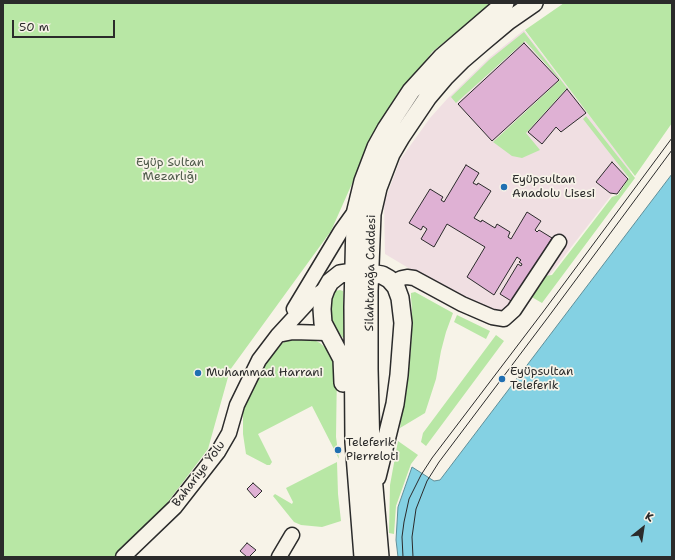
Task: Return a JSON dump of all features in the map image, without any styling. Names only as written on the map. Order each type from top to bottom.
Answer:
[{"type":"main road","name":"Silahtarağa Caddesi","points":[[380,557],[373,489],[362,272],[356,210],[363,181],[376,147],[411,91],[442,56],[505,3]]},
{"type":"main road","name":"Silahtarağa Caddesi","points":[[363,557],[355,464],[354,430],[362,272],[374,202],[386,166],[401,137],[424,102],[445,77],[462,60],[508,21],[534,3]]},
{"type":"main road","points":[[354,430],[344,404],[342,359],[323,323],[322,297],[335,277],[340,274],[362,272],[382,275],[393,282],[400,298],[403,323],[399,375],[392,421],[373,489]]},
{"type":"street","points":[[278,335],[341,231],[356,210]]},
{"type":"street","points":[[393,282],[407,277],[414,278],[462,304],[492,317],[504,319],[514,310],[559,242]]},
{"type":"street","points":[[278,335],[312,298],[326,289]]},
{"type":"street","points":[[278,335],[293,332],[327,333]]},
{"type":"street","name":"Bahariye Yolu","points":[[123,557],[175,507],[218,452],[229,433],[237,405],[258,360],[278,335]]},
{"type":"street","points":[[279,557],[292,534]]},
{"type":"shaded area","name":"Eyüpsultan Anadolu Lisesi","points":[[524,30],[631,170],[530,298],[492,318],[385,254],[384,203],[400,160],[430,118],[489,58]]},
{"type":"green space","name":"Eyüp Sultan Mezarlığı","points":[[3,3],[493,3],[432,52],[398,100],[366,152],[331,231],[230,370],[208,449],[161,511],[114,557],[3,557]]},
{"type":"green space","points":[[564,3],[672,3],[672,123],[635,176],[525,30]]},
{"type":"green space","points":[[524,32],[567,88],[526,133],[540,150],[522,158],[512,156],[493,142],[560,80],[525,41],[456,103],[451,97],[489,60]]},
{"type":"green space","points":[[586,116],[635,178],[542,303],[530,296],[544,276],[552,275],[612,197],[618,195],[629,178],[583,119]]},
{"type":"green space","points":[[335,291],[343,291],[343,338],[333,324],[330,313],[330,302],[332,295]]},
{"type":"green space","points":[[415,292],[453,313],[446,332],[436,379],[425,413],[400,428],[411,348],[411,293]]},
{"type":"green space","points":[[457,315],[490,331],[486,339],[454,322]]},
{"type":"green space","points":[[496,335],[504,341],[426,446],[421,442],[423,433]]},
{"type":"green space","points":[[301,337],[312,339],[320,343],[334,358],[337,368],[336,437],[339,459],[312,406],[258,434],[272,462],[270,465],[267,465],[246,454],[243,434],[243,404],[265,360],[275,348],[286,341]]},
{"type":"green space","points":[[398,441],[418,455],[411,464],[396,506],[394,534],[389,533],[390,485]]},
{"type":"green space","points":[[337,462],[341,521],[322,527],[301,525],[294,522],[273,496],[275,494],[292,504],[293,502],[286,488]]},
{"type":"water","points":[[672,174],[672,557],[398,557],[396,540],[398,507],[412,467],[434,481],[440,480]]},
{"type":"building","points":[[524,43],[559,80],[492,141],[458,104]]},
{"type":"building","points":[[567,89],[586,113],[561,132],[556,127],[542,144],[528,132]]},
{"type":"building","points":[[612,162],[628,179],[617,194],[610,193],[596,182]]},
{"type":"building","points":[[466,165],[479,173],[473,183],[477,185],[478,183],[491,191],[474,218],[481,222],[482,220],[495,228],[497,224],[510,232],[508,237],[511,239],[527,212],[541,221],[535,230],[537,232],[539,230],[552,238],[532,272],[516,304],[500,294],[518,264],[521,266],[522,264],[519,262],[521,260],[517,257],[494,295],[467,277],[485,247],[447,224],[434,247],[421,239],[427,229],[423,226],[421,230],[409,223],[430,189],[443,197],[441,200],[444,202]]},
{"type":"building","points":[[253,483],[262,491],[255,498],[247,489]]},
{"type":"building","points":[[247,543],[256,550],[249,557],[240,551]]},
{"type":"tram line","points":[[403,557],[402,537],[409,499],[421,475],[432,458],[672,138]]},
{"type":"tram line","points":[[413,557],[412,537],[416,509],[427,481],[439,462],[672,150]]},
{"type":"place","name":"Eyüpsultan Anadolu Lisesi","points":[[504,187]]},
{"type":"place","name":"Muhammad Harrani","points":[[198,373]]},
{"type":"place","name":"Eyüpsultan Teleferik","points":[[502,379]]},
{"type":"place","name":"Teleferik Pierreloti","points":[[338,450]]}]
